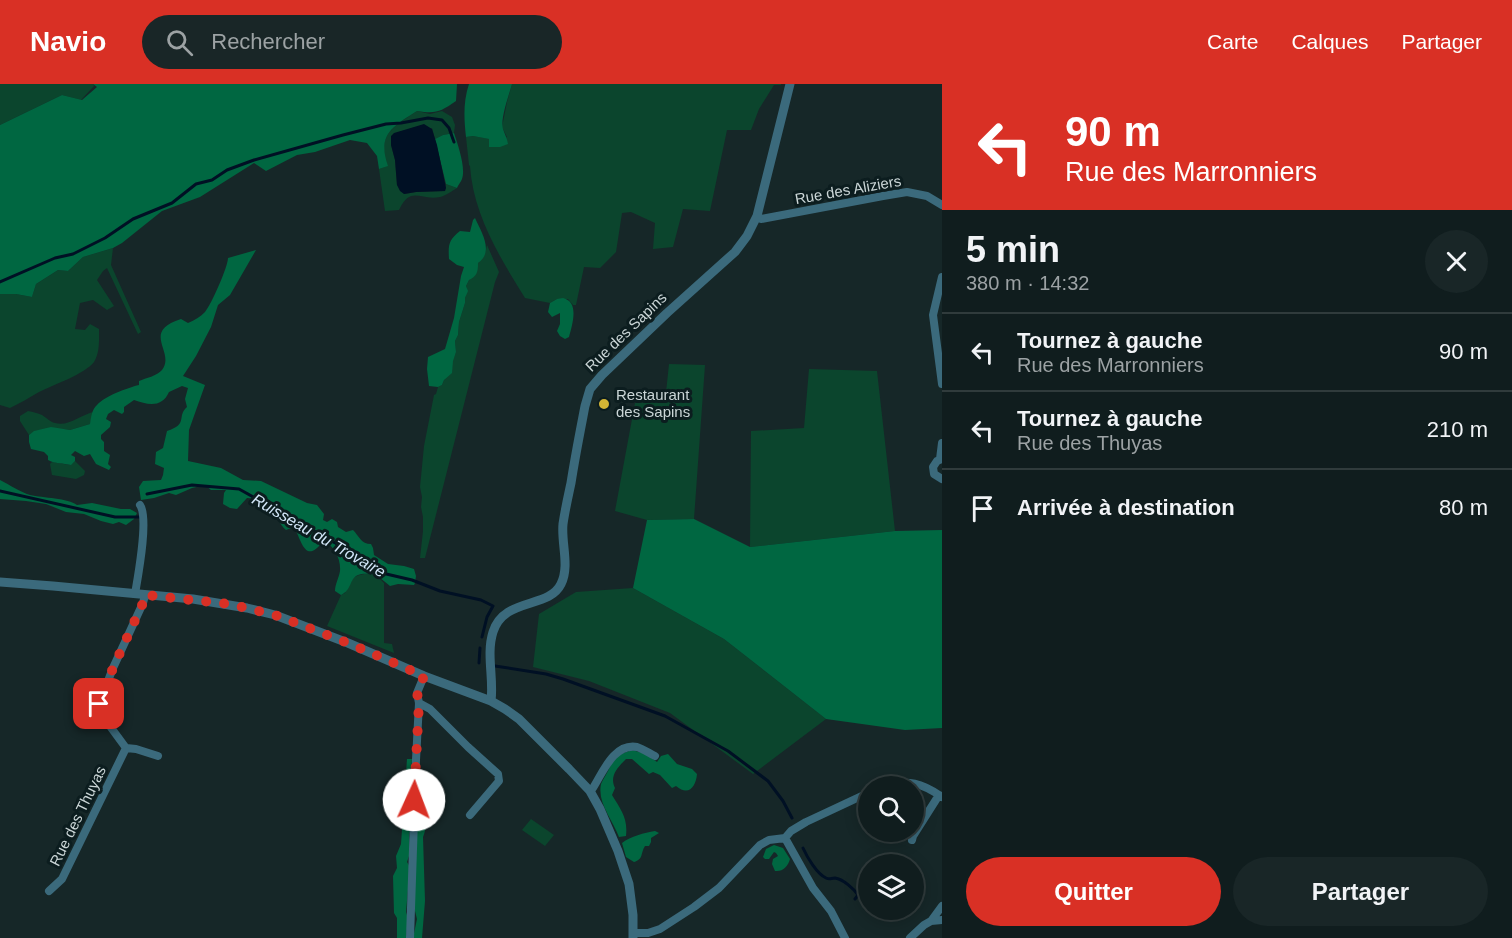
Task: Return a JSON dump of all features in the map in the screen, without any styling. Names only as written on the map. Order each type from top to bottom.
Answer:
[{"type":"street","name":"Rue des Sapins","points":[[490,701],[490,646],[496,625],[502,616],[514,608],[549,596],[558,589],[563,581],[565,570],[563,526],[590,389],[659,320],[735,252],[747,236],[757,216],[789,84]]},
{"type":"street","name":"Rue des Aliziers","points":[[757,216],[761,219],[908,192],[927,196],[942,204]]},
{"type":"street","points":[[942,278],[933,315],[942,384]]},
{"type":"street","points":[[942,443],[941,459],[934,464],[933,471],[937,477],[942,479]]},
{"type":"street","points":[[140,505],[143,508],[144,524],[140,594],[143,603],[99,704],[101,714],[126,748],[136,748],[158,756]]},
{"type":"street","points":[[0,582],[229,604],[275,615],[505,709],[519,719],[590,791],[613,837],[627,876],[632,898],[633,936],[654,932],[694,907],[719,888],[760,845],[769,840],[785,838],[791,831],[806,822],[858,798]]},
{"type":"street","points":[[410,938],[419,703],[414,693],[424,676]]},
{"type":"street","points":[[419,703],[430,709],[498,774],[499,781],[470,815]]},
{"type":"street","points":[[590,791],[612,758],[624,748],[639,747],[655,756]]},
{"type":"street","name":"Rue des Thuyas","points":[[49,891],[62,879],[126,748]]},
{"type":"street","points":[[924,785],[941,796],[924,820]]},
{"type":"street","points":[[785,838],[813,888],[831,911],[838,934],[845,938]]},
{"type":"street","points":[[910,938],[931,921],[942,906]]},
{"type":"street","points":[[931,921],[942,920]]},
{"type":"green space","points":[[0,84],[93,84],[94,86],[81,100],[62,95],[0,125]]},
{"type":"green space","points":[[93,84],[457,84],[456,101],[446,108],[429,112],[417,111],[394,127],[384,147],[388,166],[379,169],[377,156],[367,143],[350,140],[315,152],[297,155],[266,171],[254,163],[200,197],[162,211],[113,248],[83,257],[68,271],[58,270],[36,284],[32,297],[0,294],[0,125],[62,95],[82,100],[97,87]]},
{"type":"green space","points":[[469,84],[512,84],[502,125],[508,144],[489,147],[489,139],[466,137],[464,110]]},
{"type":"green space","points":[[512,84],[781,85],[774,85],[759,109],[751,130],[727,130],[710,211],[683,209],[673,247],[653,249],[655,223],[631,212],[622,213],[616,252],[600,268],[584,267],[576,305],[573,305],[568,299],[557,299],[550,303],[525,298],[497,251],[476,201],[466,137],[490,139],[489,147],[507,137],[502,127]]},
{"type":"green space","points":[[417,111],[430,114],[442,111],[452,117],[455,125],[454,133],[435,139],[432,128],[391,145],[397,185],[405,194],[445,191],[446,184],[457,188],[440,197],[412,196],[403,202],[399,210],[385,211],[379,169],[387,166],[384,155],[386,139],[394,127]]},
{"type":"green space","points":[[454,133],[463,169],[462,179],[457,188],[446,184],[435,139]]},
{"type":"green space","points":[[475,218],[485,242],[485,253],[483,259],[478,263],[474,277],[466,286],[468,291],[455,341],[456,352],[452,373],[442,385],[429,386],[428,357],[445,349],[464,267],[449,259],[450,243],[460,231],[470,232]]},
{"type":"green space","points":[[487,245],[499,272],[425,558],[420,558],[423,517],[420,487],[424,446],[434,395],[438,387],[442,385],[456,352],[455,341],[465,303],[466,286],[485,254]]},
{"type":"green space","points":[[113,248],[111,265],[141,332],[138,334],[107,268],[97,280],[114,306],[107,310],[93,300],[80,303],[75,329],[85,330],[90,324],[99,329],[98,350],[94,362],[76,375],[10,408],[0,405],[0,294],[32,297],[36,284],[58,270],[68,271],[83,257]]},
{"type":"green space","points":[[256,250],[230,295],[218,305],[211,327],[183,376],[205,385],[189,430],[188,461],[221,468],[243,480],[261,481],[307,503],[317,505],[324,514],[323,520],[327,522],[332,519],[346,532],[353,530],[362,541],[371,544],[374,555],[388,564],[414,569],[416,576],[414,585],[390,586],[374,573],[361,574],[353,579],[345,593],[341,595],[335,591],[340,566],[334,549],[324,540],[318,547],[308,551],[294,527],[286,530],[281,525],[278,506],[269,500],[247,498],[237,509],[230,508],[223,504],[226,490],[211,490],[205,485],[176,495],[169,493],[141,500],[139,487],[143,481],[161,480],[164,468],[155,464],[156,452],[163,448],[167,431],[180,423],[187,407],[185,399],[188,388],[182,386],[169,392],[159,403],[134,400],[124,407],[122,414],[114,410],[108,414],[106,419],[111,422],[110,427],[101,435],[101,439],[104,442],[104,451],[110,455],[109,470],[96,464],[90,454],[84,456],[75,451],[71,455],[75,457],[75,461],[71,465],[48,460],[44,452],[31,449],[29,435],[34,431],[51,427],[70,430],[90,424],[95,407],[105,398],[139,385],[139,381],[160,372],[165,363],[161,343],[163,330],[169,324],[181,319],[188,323],[203,314],[219,286],[228,258]]},
{"type":"green space","points":[[563,298],[572,304],[574,314],[569,337],[565,339],[557,331],[560,324],[560,313],[552,317],[548,312],[550,303]]},
{"type":"green space","points":[[669,364],[705,365],[694,519],[647,520],[615,511],[635,403],[665,402]]},
{"type":"green space","points":[[809,369],[877,371],[895,531],[750,547],[751,431],[804,428]]},
{"type":"green space","points":[[28,411],[60,424],[93,412],[90,424],[70,430],[35,431],[29,435],[20,421],[20,416]]},
{"type":"green space","points":[[75,461],[85,471],[84,475],[76,479],[52,475],[50,464],[52,462],[70,465]]},
{"type":"green space","points":[[0,480],[30,495],[77,505],[92,503],[130,509],[137,513],[134,519],[126,525],[119,522],[113,524],[84,514],[66,512],[46,504],[0,499]]},
{"type":"green space","points":[[694,519],[750,547],[895,531],[942,530],[942,728],[905,730],[826,719],[724,639],[633,588],[647,520]]},
{"type":"green space","points":[[374,573],[384,583],[384,643],[392,644],[394,653],[327,626],[341,595],[345,593],[353,579],[358,575]]},
{"type":"green space","points":[[633,588],[724,639],[826,719],[753,774],[670,713],[589,681],[533,667],[539,614],[576,592]]},
{"type":"green space","points":[[632,750],[646,754],[657,762],[661,756],[668,754],[677,764],[692,769],[697,774],[691,789],[685,790],[676,786],[672,788],[660,775],[653,772],[649,774],[632,759],[626,759],[617,769],[613,780],[615,788],[612,795],[626,824],[626,836],[619,837],[603,805],[601,784],[615,759]]},
{"type":"green space","points":[[407,759],[412,759],[409,813],[410,853],[407,862],[410,867],[406,912],[408,922],[406,938],[397,938],[393,876],[397,868],[396,856],[401,844]]},
{"type":"green space","points":[[418,805],[423,805],[426,816],[423,837],[425,901],[422,938],[413,938],[417,919],[414,907]]},
{"type":"green space","points":[[531,819],[554,835],[545,846],[522,830]]},
{"type":"green space","points":[[655,831],[659,833],[651,838],[649,846],[645,846],[639,859],[634,862],[626,857],[622,843],[633,837]]},
{"type":"green space","points":[[774,845],[783,848],[790,859],[785,868],[780,871],[775,871],[772,864],[773,859],[778,856],[776,853],[774,852],[769,859],[763,857],[766,849]]},
{"type":"water","points":[[424,124],[432,129],[446,188],[445,191],[404,194],[397,185],[391,136]]},
{"type":"waterway","points":[[0,282],[55,258],[73,254],[105,238],[133,219],[172,203],[196,184],[212,180],[227,170],[254,160],[386,124],[428,118],[442,120],[449,128],[454,142]]},
{"type":"waterway","name":"Ruisseau du Trovaire","points":[[147,494],[192,485],[239,489],[337,544],[382,573],[412,580],[440,591],[481,600],[493,606],[487,617],[482,637]]},
{"type":"waterway","name":"Ruisseau du Trovaire","points":[[0,491],[115,517],[140,517]]},
{"type":"waterway","points":[[479,663],[480,648]]},
{"type":"waterway","name":"Ruisseau du Trovaire","points":[[495,666],[546,674],[665,716],[728,751],[768,781],[792,818]]},
{"type":"waterway","name":"Ruisseau du Trovaire","points":[[803,848],[819,873],[827,879],[835,878],[845,882],[858,895],[855,899]]},
{"type":"place","name":"Restaurant des Sapins","points":[[604,404]]},
{"type":"route","points":[[99,704],[145,595],[229,604],[275,615],[424,676],[417,693],[419,703],[414,800]]}]
